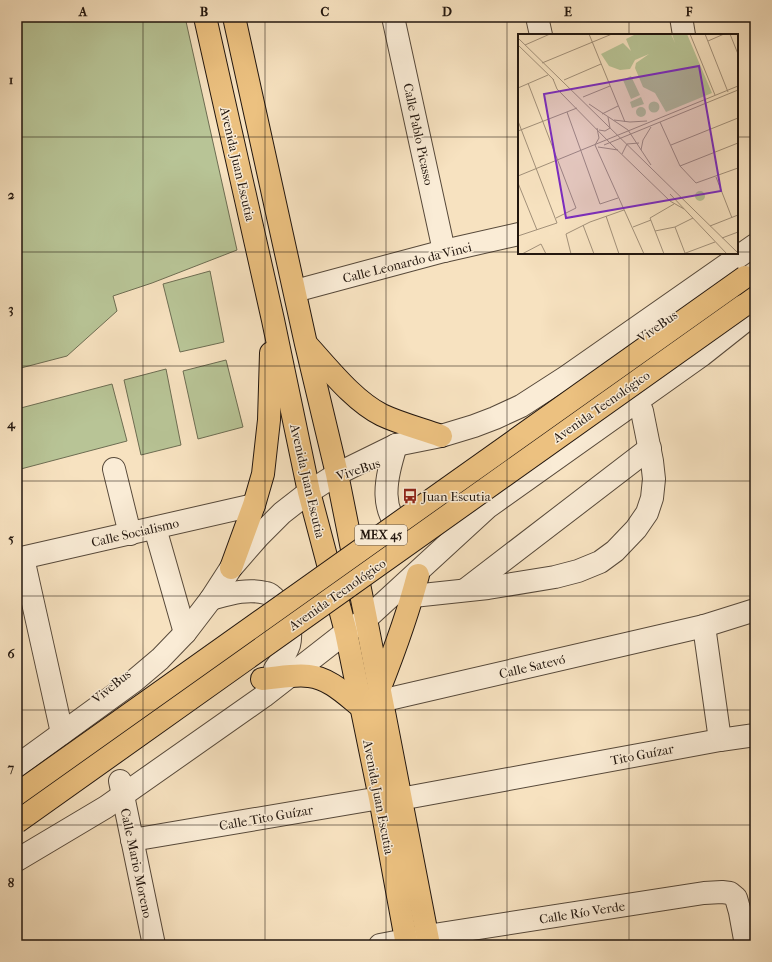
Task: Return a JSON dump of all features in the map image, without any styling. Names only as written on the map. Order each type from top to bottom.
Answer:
[{"type":"main road","name":"Avenida Juan Escutia","points":[[205,17],[309,492],[381,696],[390,798],[417,942]]},
{"type":"main road","name":"Avenida Juan Escutia","points":[[234,17],[294,291],[337,474],[356,626],[360,706],[390,798]]},
{"type":"main road","name":"Avenida Tecnológico","points":[[17,794],[750,273]]},
{"type":"main road","name":"Avenida Tecnológico","points":[[17,822],[753,319]]},
{"type":"main road","points":[[234,559],[254,505],[263,474],[269,420],[272,320]]},
{"type":"main road","points":[[306,344],[346,387],[381,415],[441,436]]},
{"type":"main road","points":[[381,696],[390,663],[413,596],[418,575]]},
{"type":"main road","points":[[275,675],[309,676],[323,680],[340,689],[360,706]]},
{"type":"street","name":"Calle Pablo Picasso","points":[[393,17],[444,251]]},
{"type":"street","points":[[537,17],[541,34]]},
{"type":"street","name":"Calle Leonardo da Vinci","points":[[294,291],[444,251],[518,234]]},
{"type":"street","points":[[17,760],[134,681],[160,659],[183,627],[193,607],[234,559],[282,513],[309,492],[337,474],[394,452],[495,418],[521,406],[566,377],[755,245]]},
{"type":"street","name":"ViveBus","points":[[394,452],[439,445],[499,431],[592,371],[755,258]]},
{"type":"street","points":[[356,626],[441,553],[642,411],[753,319]]},
{"type":"street","points":[[17,852],[121,787],[275,675],[356,626],[418,575],[488,507],[753,319]]},
{"type":"street","points":[[413,596],[488,588],[555,577],[578,571],[600,562],[615,551],[636,529],[647,512],[652,498],[654,479],[650,448],[642,411]]},
{"type":"street","points":[[464,591],[650,448]]},
{"type":"street","points":[[394,452],[387,483],[386,499],[390,514],[399,528],[409,537],[426,547],[441,553]]},
{"type":"street","points":[[114,470],[130,534]]},
{"type":"street","name":"Calle Socialismo","points":[[20,558],[254,505]]},
{"type":"street","points":[[155,528],[183,627]]},
{"type":"street","points":[[20,558],[62,730]]},
{"type":"street","points":[[183,627],[211,599],[234,559]]},
{"type":"street","points":[[211,599],[236,592],[255,591],[268,593],[279,602],[289,626],[290,635],[289,646],[275,675]]},
{"type":"street","points":[[720,740],[704,626],[755,610]]},
{"type":"street","name":"Calle Satevó","points":[[360,706],[381,696],[704,626]]},
{"type":"street","points":[[17,766],[62,730]]},
{"type":"street","name":"Tito Guízar","points":[[390,798],[755,735]]},
{"type":"street","points":[[17,860],[106,807],[121,787]]},
{"type":"street","name":"Calle Mario Moreno","points":[[121,787],[154,945]]},
{"type":"street","name":"Calle Tito Guízar","points":[[132,840],[390,798]]},
{"type":"street","name":"Calle Río Verde","points":[[380,945],[417,942],[704,893],[722,892],[730,893],[736,898],[746,945]]},
{"type":"green space","points":[[17,17],[185,17],[237,250],[152,283],[113,296],[117,311],[67,356],[17,369]]},
{"type":"green space","points":[[210,271],[224,342],[180,352],[163,284]]},
{"type":"green space","points":[[226,360],[243,427],[198,439],[183,371]]},
{"type":"green space","points":[[166,369],[181,445],[141,455],[124,380]]},
{"type":"green space","points":[[112,384],[127,441],[17,470],[17,409]]},
{"type":"place","name":"Juan Escutia","points":[[410,496]]}]
